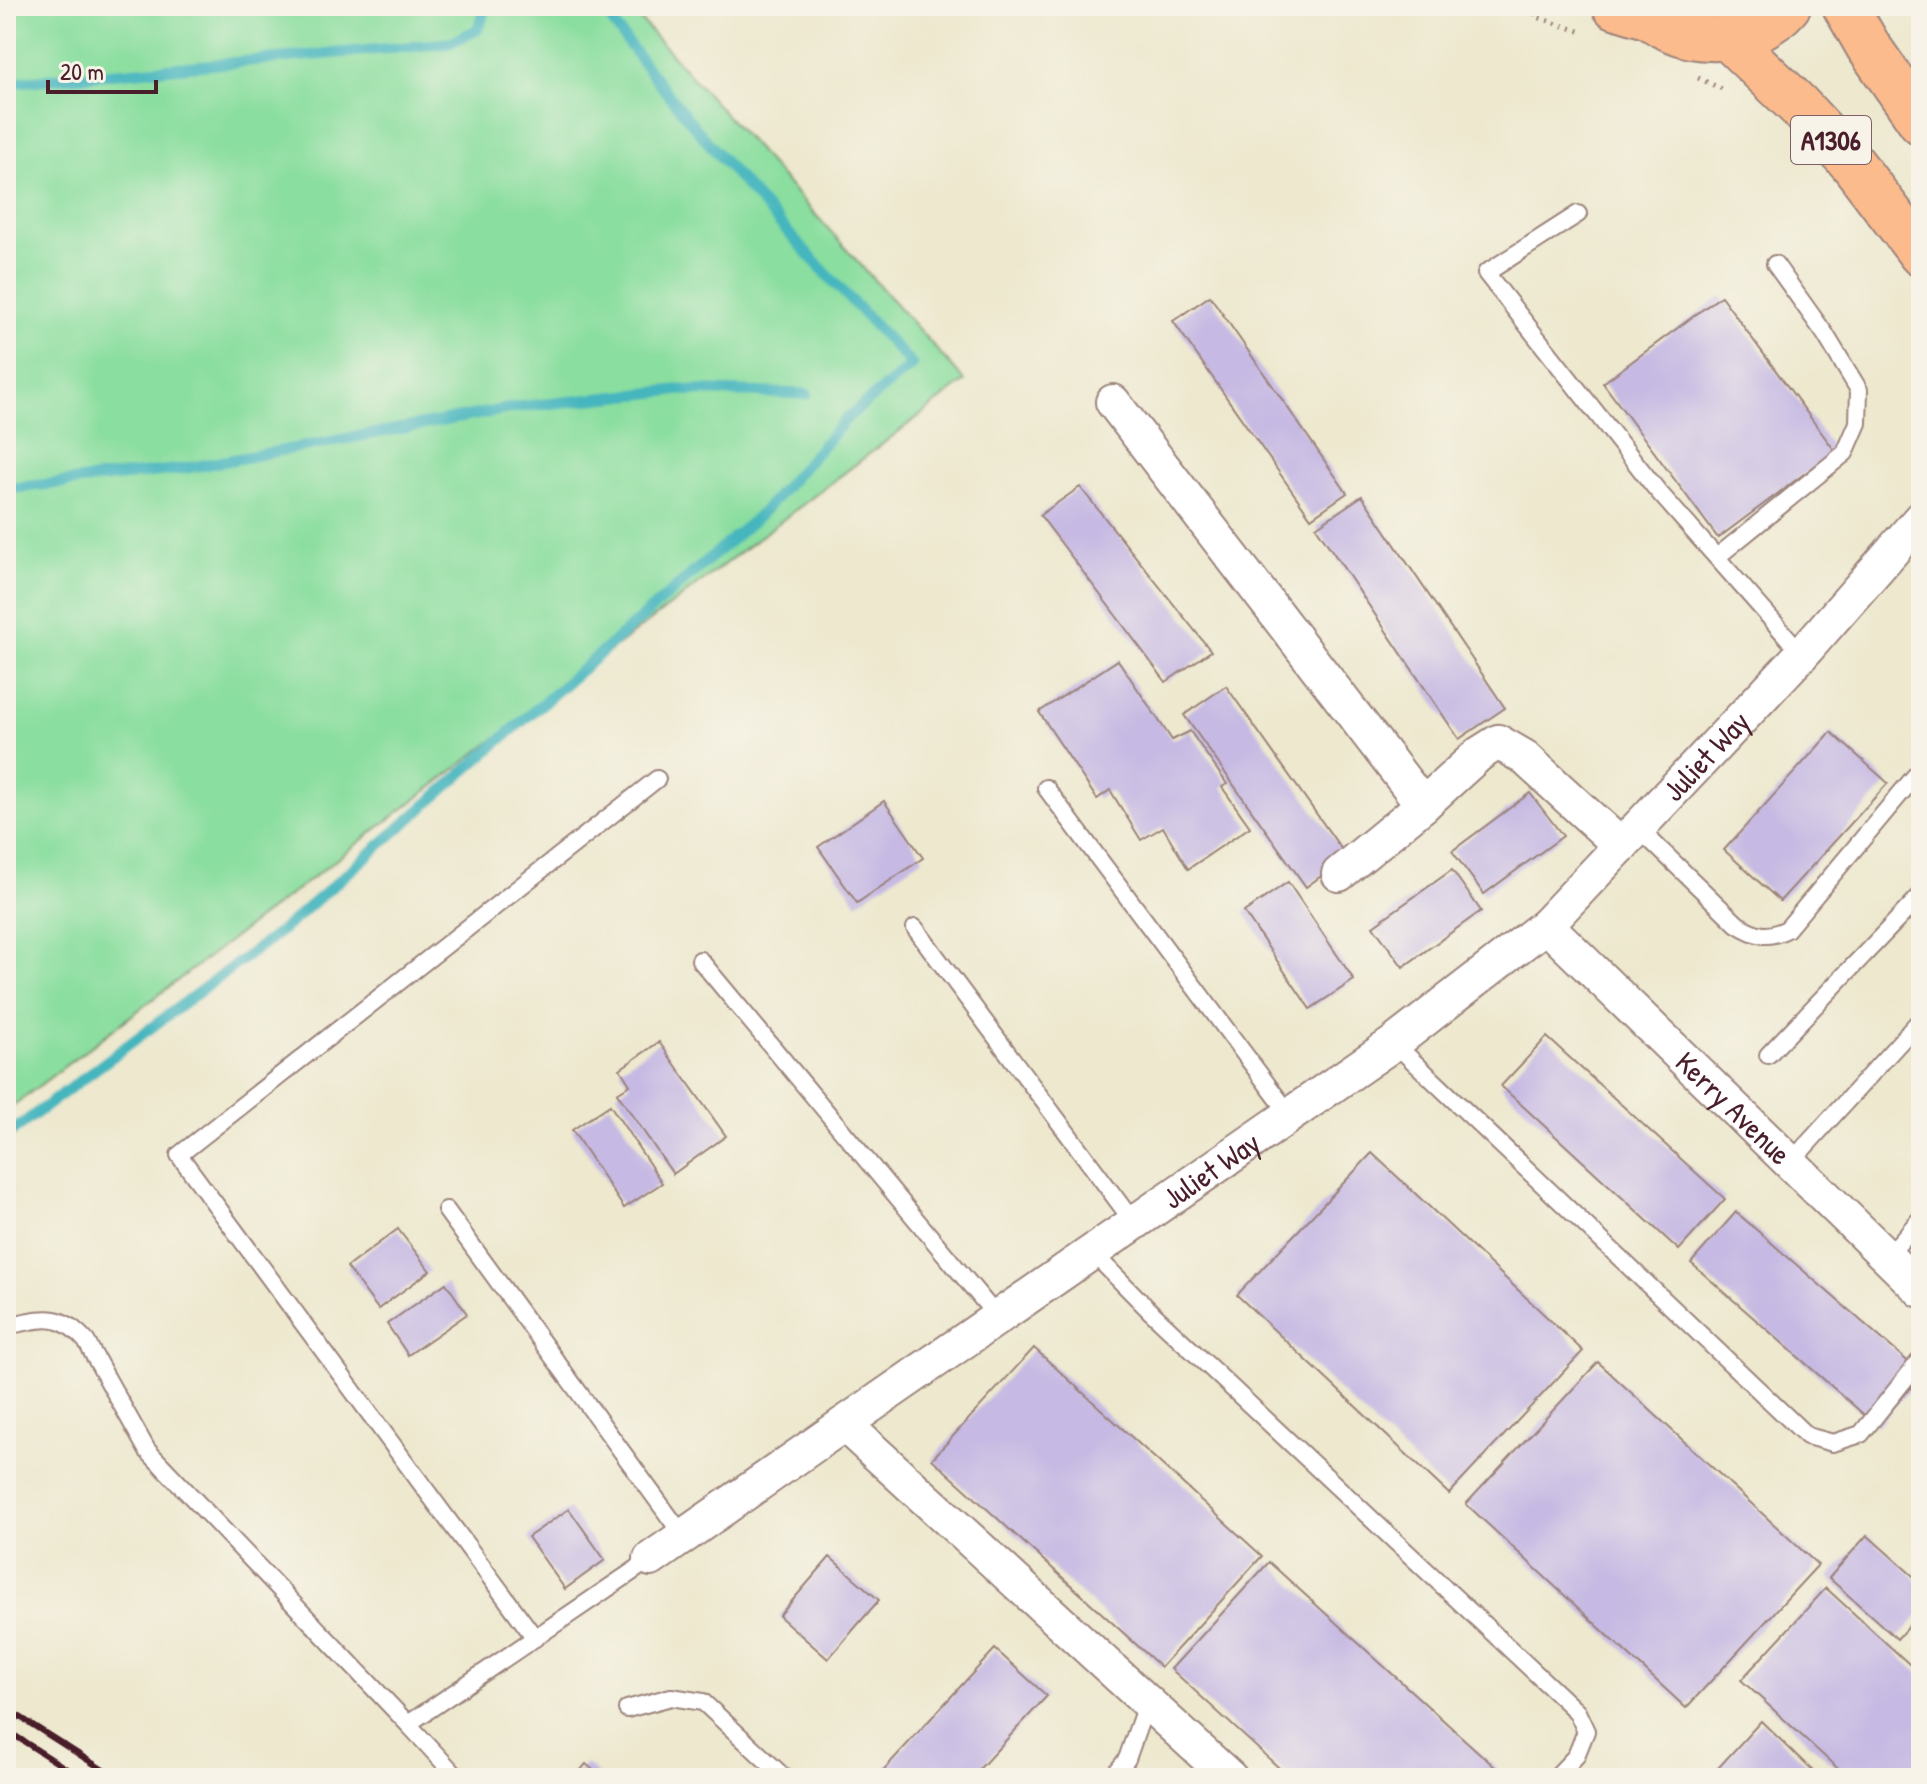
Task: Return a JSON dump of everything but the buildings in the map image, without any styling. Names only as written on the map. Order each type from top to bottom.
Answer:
[{"type":"main road","points":[[1633,9],[1672,31],[1699,38],[1728,38],[1759,29],[1788,6]]},
{"type":"main road","name":"A1306","points":[[1845,6],[1868,46],[1921,122]]},
{"type":"main road","name":"A1306","points":[[1728,38],[1798,105],[1852,163],[1921,254]]},
{"type":"street","points":[[1113,402],[1423,805]]},
{"type":"street","name":"Juliet Way","points":[[651,1559],[1394,1043],[1546,925],[1802,654],[1921,518]]},
{"type":"street","points":[[1339,874],[1479,754],[1498,742],[1524,757],[1629,837]]},
{"type":"street","name":"Kerry Avenue","points":[[1546,925],[1921,1290]]},
{"type":"street","points":[[844,1424],[1230,1778]]},
{"type":"lane","points":[[1578,214],[1486,273],[1657,490],[1802,654]]},
{"type":"lane","points":[[1717,557],[1845,453],[1858,423],[1859,390],[1825,334],[1775,264]]},
{"type":"lane","points":[[1629,837],[1737,924],[1765,937],[1787,929],[1921,769]]},
{"type":"lane","points":[[535,1638],[179,1155],[657,779]]},
{"type":"lane","points":[[1046,788],[1290,1115]]},
{"type":"lane","points":[[1768,1055],[1921,895]]},
{"type":"lane","points":[[915,928],[1134,1223]]},
{"type":"lane","points":[[700,960],[998,1318]]},
{"type":"lane","points":[[1790,1163],[1921,1019]]},
{"type":"lane","points":[[1394,1043],[1807,1436],[1833,1443],[1861,1434],[1921,1359]]},
{"type":"lane","points":[[446,1210],[684,1537]]},
{"type":"lane","points":[[1887,1257],[1921,1218]]},
{"type":"lane","points":[[1092,1252],[1150,1311],[1577,1712],[1586,1731],[1576,1756],[1555,1778]]},
{"type":"lane","points":[[6,1326],[52,1317],[74,1326],[86,1341],[147,1450],[458,1778]]},
{"type":"lane","points":[[408,1724],[651,1559]]},
{"type":"lane","points":[[627,1709],[671,1697],[703,1702],[785,1778]]},
{"type":"lane","points":[[1112,1778],[1127,1759],[1147,1702]]},
{"type":"path","points":[[1534,16],[1536,6]]},
{"type":"green space","points":[[6,6],[628,6],[965,381],[6,1111]]},
{"type":"waterway","points":[[6,83],[449,43],[477,30],[483,17],[483,6]]},
{"type":"waterway","points":[[6,1136],[282,930],[762,513],[848,417],[912,365],[711,146],[601,6]]},
{"type":"waterway","points":[[6,489],[182,469],[518,407],[676,390],[807,394]]},
{"type":"railway","points":[[6,1708],[116,1778]]},
{"type":"railway","points":[[6,1730],[81,1778]]}]
